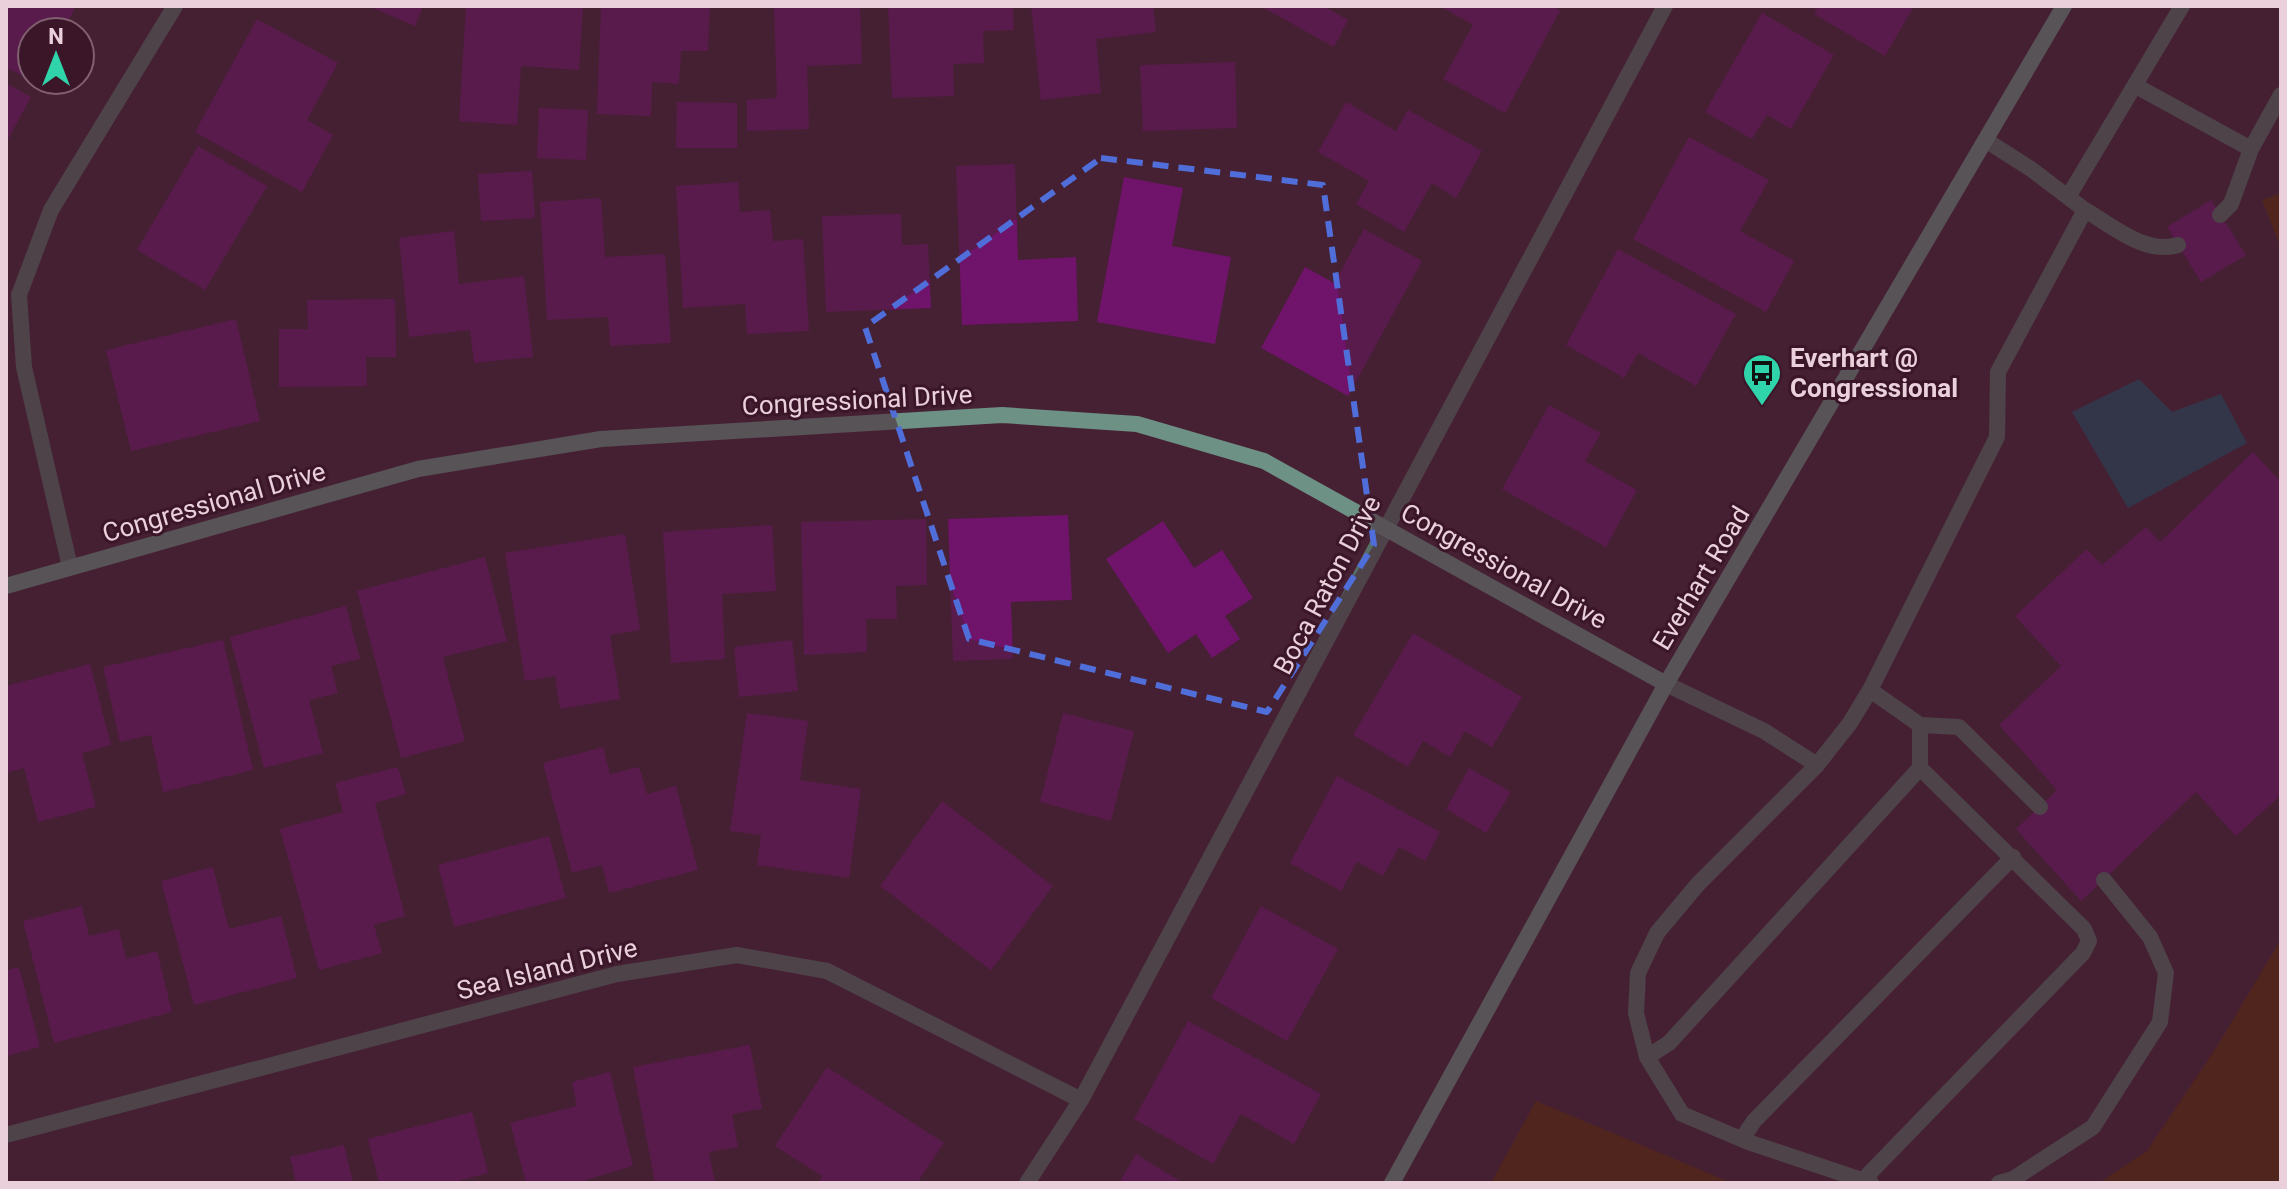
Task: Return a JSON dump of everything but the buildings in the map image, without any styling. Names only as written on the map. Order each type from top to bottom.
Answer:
[{"type":"street","points":[[70,567],[24,367],[19,295],[51,210],[175,6]]},
{"type":"street","name":"Boca Raton Drive","points":[[1027,1183],[1081,1100],[1665,6]]},
{"type":"street","name":"Everhart Road","points":[[1392,1183],[1666,684],[2064,6]]},
{"type":"street","points":[[2068,197],[2182,6]]},
{"type":"street","points":[[2136,86],[2251,149]]},
{"type":"street","points":[[2220,215],[2231,204],[2251,149],[2281,95]]},
{"type":"street","points":[[1987,141],[2085,210],[2150,247],[2165,249],[2178,245]]},
{"type":"street","points":[[1920,768],[2084,929],[2089,941],[2083,953],[1867,1182],[1742,1139],[1682,1114],[1647,1057],[1636,1013],[1638,973],[1657,933],[1698,884],[1817,765],[1850,723],[1870,690],[1997,437],[1998,372],[2085,210]]},
{"type":"street","name":"Congressional Drive","points":[[6,586],[433,467],[601,439],[1002,415],[1137,424],[1264,461],[1666,684]]},
{"type":"street","points":[[1666,684],[1764,731],[1817,765]]},
{"type":"street","points":[[1870,690],[1920,725],[1959,727],[2040,807]]},
{"type":"street","points":[[1647,1057],[1669,1043],[1920,768],[1920,725]]},
{"type":"street","points":[[1742,1139],[1754,1121],[2013,857]]},
{"type":"street","points":[[1999,1183],[2013,1179],[2093,1127],[2160,1022],[2166,973],[2150,937],[2104,880]]},
{"type":"street","name":"Sea Island Drive","points":[[6,1135],[617,974],[737,955],[827,971],[1081,1100]]},
{"type":"highlighted area","points":[[1101,158],[1323,185],[1374,545],[1267,712],[969,639],[865,327]]},
{"type":"shaded area","points":[[2281,193],[2281,248],[2262,200]]},
{"type":"shaded area","points":[[2281,939],[2281,1183],[2099,1183],[2147,1151],[2218,1045]]},
{"type":"shaded area","points":[[1536,1101],[1732,1183],[1491,1183]]},
{"type":"water","points":[[2139,379],[2172,412],[2221,394],[2247,443],[2128,508],[2072,412]]},
{"type":"place","name":"Everhart @ Congressional","points":[[1762,407]]}]
